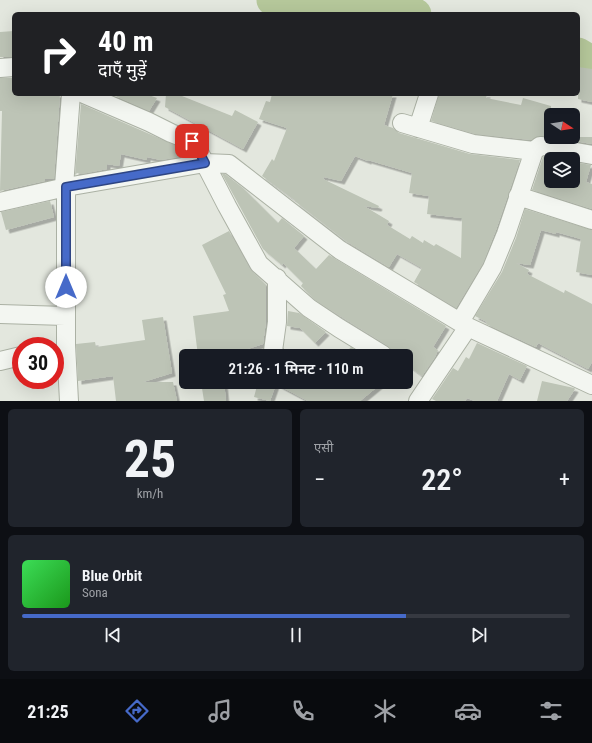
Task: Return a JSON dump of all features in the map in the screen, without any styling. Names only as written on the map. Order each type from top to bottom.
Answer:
[{"type":"street","points":[[0,68],[12,67]]},
{"type":"street","points":[[62,337],[65,316],[66,187],[64,186],[72,96]]},
{"type":"street","points":[[89,96],[192,141],[259,264],[277,278],[309,308],[373,349]]},
{"type":"street","points":[[429,96],[410,125],[473,144],[534,151]]},
{"type":"street","points":[[418,401],[464,324],[492,268],[506,234],[534,151],[542,146],[592,155]]},
{"type":"street","points":[[0,202],[66,187],[205,163],[229,164],[340,250],[464,324],[592,385]]},
{"type":"street","points":[[518,196],[592,220]]},
{"type":"street","points":[[273,349],[277,322],[277,278]]},
{"type":"street","points":[[0,314],[65,316]]},
{"type":"street","points":[[0,361],[12,358]]},
{"type":"street","points":[[64,370],[69,401]]},
{"type":"building","points":[[12,31],[12,57],[0,57],[0,32]]},
{"type":"building","points":[[580,67],[592,69],[592,102],[578,99],[578,96],[580,96]]},
{"type":"building","points":[[0,78],[12,78],[12,96],[60,96],[54,179],[45,179],[45,181],[0,191],[2,111],[0,111]]},
{"type":"building","points":[[115,96],[152,96],[157,98],[149,111]]},
{"type":"building","points":[[166,96],[182,96],[232,116],[235,110],[258,122],[243,149],[165,107]]},
{"type":"building","points":[[272,96],[392,96],[384,125],[393,128],[399,133],[470,154],[520,160],[483,263],[456,308],[414,282],[422,268],[397,254],[389,267],[346,241],[262,176],[272,159],[274,161],[287,128],[259,119],[266,101],[270,102]],"holes":[[[355,156],[412,173],[409,193],[429,196],[427,214],[462,218],[461,258],[436,244],[434,246],[424,240],[423,243],[412,236],[410,239],[387,225],[389,221],[364,206],[378,208],[379,206],[323,179],[324,177],[341,181]]]},
{"type":"building","points":[[438,96],[486,96],[486,98],[521,105],[523,98],[551,106],[551,108],[544,108],[544,136],[540,136],[531,140],[475,134],[431,121]]},
{"type":"building","points":[[81,104],[186,150],[186,156],[161,160],[147,157],[147,160],[121,154],[119,166],[107,164],[107,169],[82,174],[77,173],[75,175]]},
{"type":"building","points":[[580,137],[592,137],[592,144],[580,142]]},
{"type":"building","points":[[543,157],[544,188],[580,188],[580,163],[591,165],[586,182],[592,184],[592,209],[532,190]]},
{"type":"building","points":[[222,174],[225,174],[243,188],[278,223],[282,218],[304,236],[294,248],[316,269],[329,255],[446,326],[433,347],[438,350],[435,357],[422,376],[413,369],[413,349],[391,349],[315,300],[301,286],[303,283],[283,263],[282,265],[263,249]]},
{"type":"building","points":[[50,201],[54,217],[6,230],[1,212]]},
{"type":"building","points":[[525,209],[592,230],[592,275],[576,272],[581,239],[556,232],[556,234],[541,230],[530,265],[516,263],[529,270],[527,274],[564,293],[565,290],[592,304],[592,362],[588,369],[538,343],[536,347],[486,324],[487,322],[475,316],[502,272],[516,238]]},
{"type":"building","points":[[229,231],[250,269],[266,285],[266,321],[263,344],[247,349],[197,349],[193,316],[229,311],[223,295],[226,294],[202,245]]},
{"type":"building","points":[[288,311],[299,313],[326,332],[315,343],[300,328],[287,326]]},
{"type":"building","points":[[163,317],[172,373],[143,382],[173,382],[177,401],[116,401],[113,376],[78,381],[76,344],[95,342],[96,347],[145,340],[142,320]]},
{"type":"building","points":[[477,343],[527,366],[520,380],[509,374],[497,401],[475,401],[467,398],[465,401],[436,401],[432,399],[453,368],[458,371],[466,357],[469,359]]},
{"type":"building","points":[[542,381],[575,389],[567,401],[537,401]]},
{"type":"building","points":[[202,389],[225,389],[226,401],[204,401]]},
{"type":"building","points":[[256,389],[274,389],[270,401],[254,397]]},
{"type":"building","points":[[285,389],[375,389],[360,401],[308,401]]},
{"type":"waterway","points":[[272,0],[404,12]]},
{"type":"waterway","points":[[580,54],[592,61]]},
{"type":"route","points":[[66,287],[66,187],[205,163],[192,141]]}]
